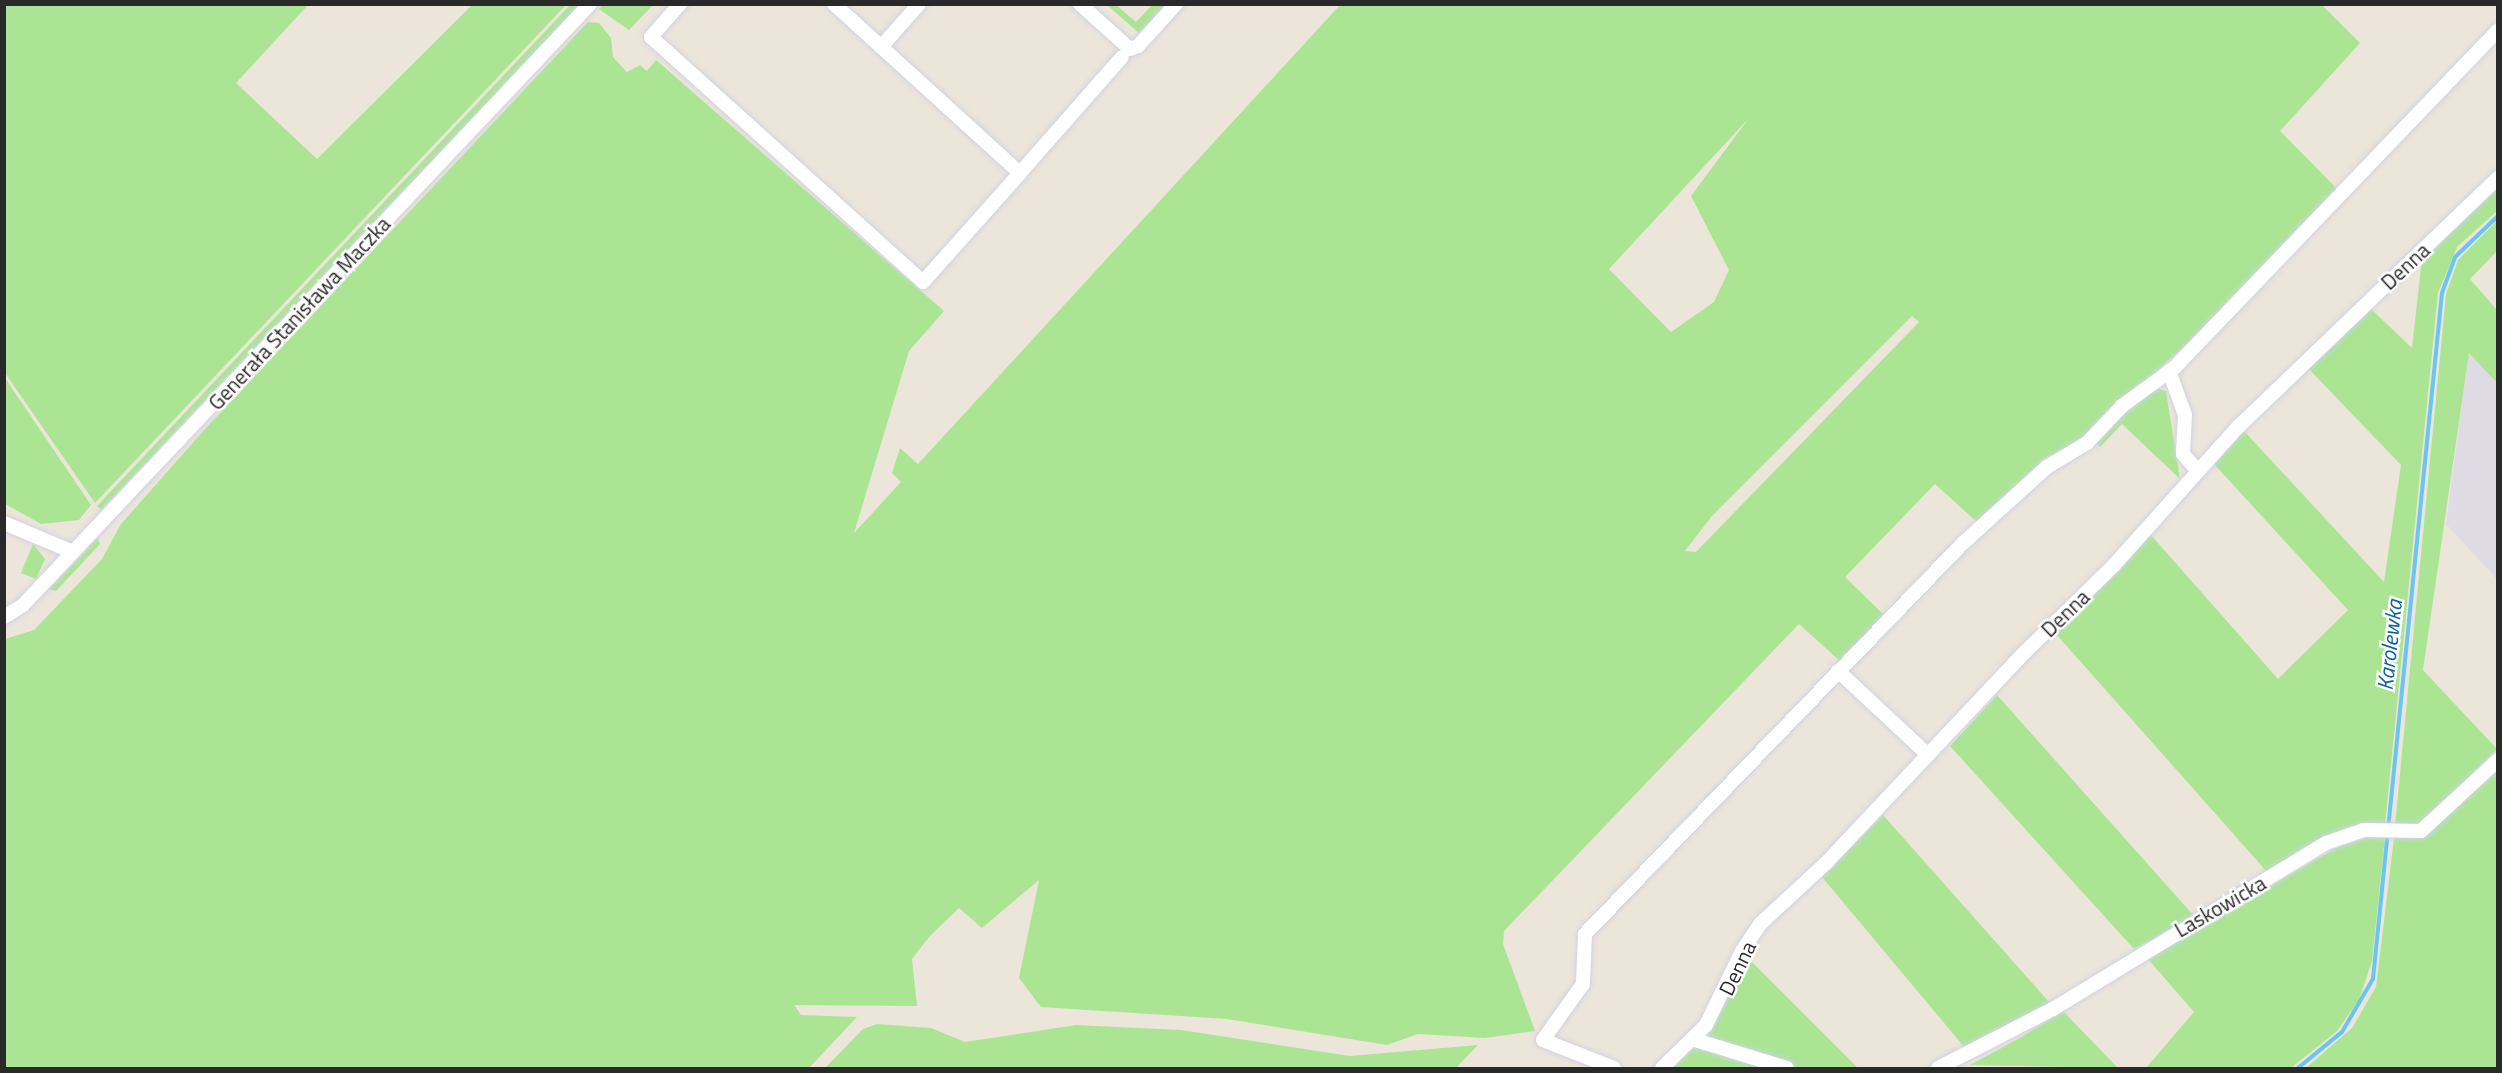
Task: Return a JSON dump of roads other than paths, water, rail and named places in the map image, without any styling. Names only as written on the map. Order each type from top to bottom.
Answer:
[{"type":"street","name":"Generała Stanisława Maczka","points":[[4,617],[23,605],[590,4]]},
{"type":"street","points":[[680,4],[651,37],[923,282],[1122,57]]},
{"type":"street","points":[[834,4],[1020,173]]},
{"type":"street","points":[[881,47],[919,4]]},
{"type":"street","points":[[1080,4],[1130,49],[1138,46],[1176,4]]},
{"type":"street","points":[[1614,1068],[1543,1040],[1582,984],[1587,973],[1585,934],[1969,538],[2047,467],[2087,443],[2122,406],[2169,371],[2498,30]]},
{"type":"street","name":"Denna","points":[[1662,1068],[1692,1039],[1722,1000],[1742,951],[1760,924],[2114,565],[2197,471],[2304,361],[2498,178]]},
{"type":"street","points":[[2169,371],[2185,415],[2183,453],[2197,471]]},
{"type":"street","points":[[4,523],[73,552]]},
{"type":"street","points":[[1838,671],[1928,755]]},
{"type":"street","name":"Laskowicka","points":[[1938,1068],[2053,1009],[2326,843],[2375,829],[2406,833],[2421,831],[2434,822],[2498,760]]},
{"type":"street","points":[[1692,1039],[1788,1068]]},
{"type":"waterway","name":"Karolewka","points":[[2298,1068],[2342,1032],[2373,979],[2442,293],[2455,257],[2498,216]]}]
